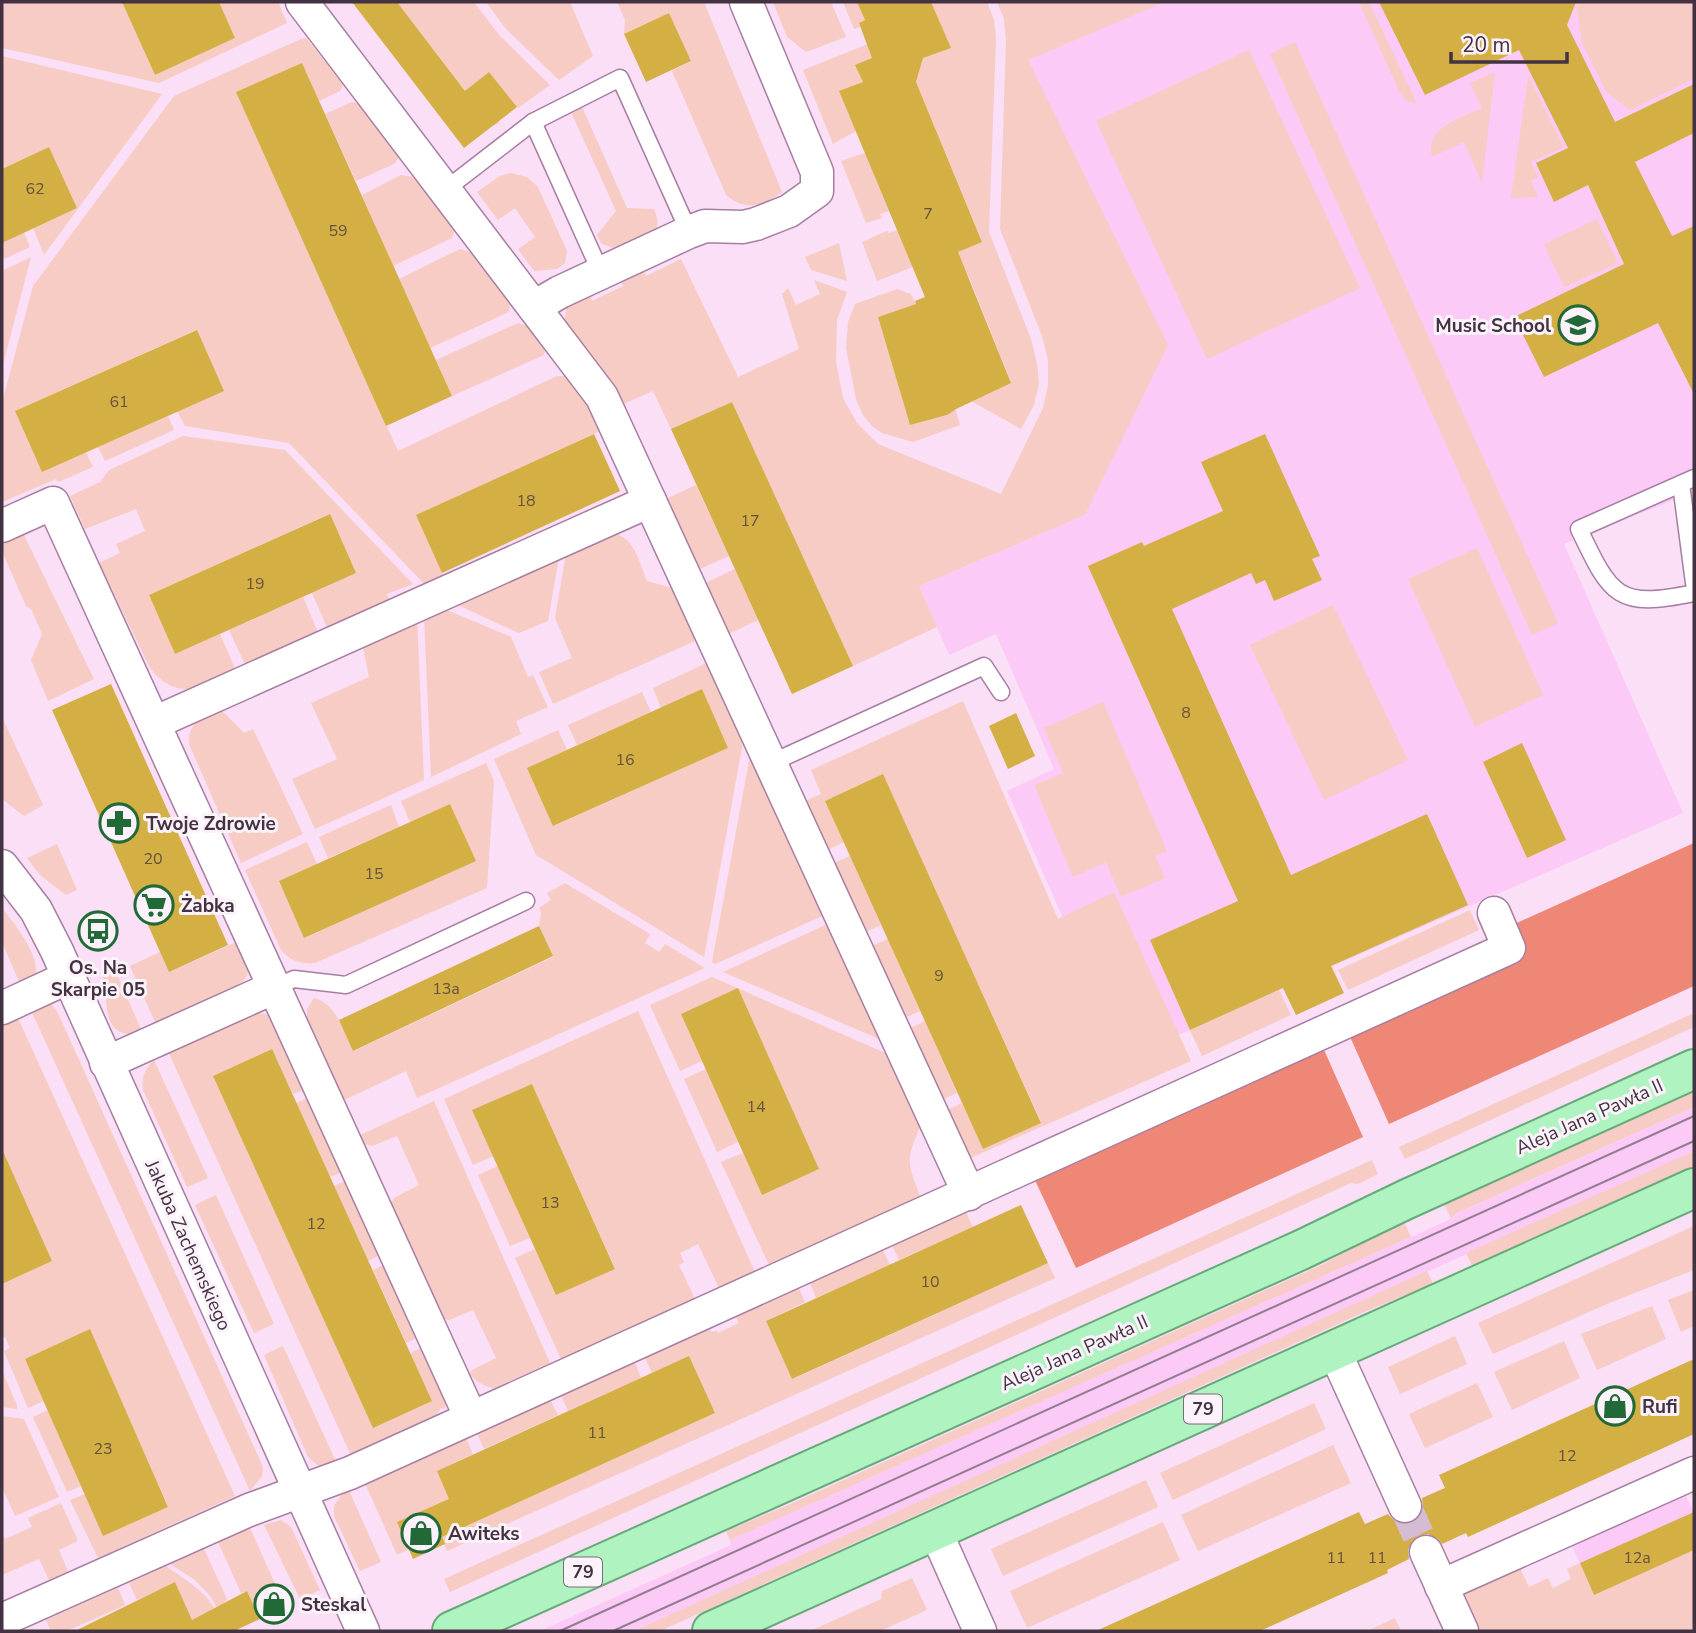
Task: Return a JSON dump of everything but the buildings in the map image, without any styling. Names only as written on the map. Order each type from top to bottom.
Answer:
[{"type":"main road","name":"Aleja Jana Pawła II","points":[[452,1631],[1225,1284],[1694,1069]]},
{"type":"main road","name":"79","points":[[712,1631],[1694,1188]]},
{"type":"street","points":[[302,2],[602,397],[969,1194]]},
{"type":"street","points":[[534,307],[689,232],[705,226],[743,227],[757,224],[789,211],[817,191],[817,172],[746,2]]},
{"type":"street","points":[[154,723],[650,500]]},
{"type":"street","points":[[2,526],[53,503],[471,1418]]},
{"type":"street","name":"Jakuba Zachemskiego","points":[[2,866],[41,919],[69,977],[363,1631]]},
{"type":"street","points":[[2,1620],[249,1510],[351,1473],[1509,948],[1494,913]]},
{"type":"street","points":[[2,1007],[69,977]]},
{"type":"street","points":[[107,1063],[273,988]]},
{"type":"street","points":[[1334,1350],[1405,1506]]},
{"type":"street","points":[[1441,1586],[1694,1473]]},
{"type":"street","points":[[935,1530],[980,1631]]},
{"type":"street","points":[[1426,1552],[1462,1631]]},
{"type":"lane","points":[[444,190],[533,122],[620,78],[689,232]]},
{"type":"lane","points":[[533,122],[601,273]]},
{"type":"lane","points":[[1694,583],[1687,481],[1579,529],[1602,577],[1612,588],[1642,601],[1694,593]]},
{"type":"lane","points":[[771,763],[984,666],[1001,692]]},
{"type":"lane","points":[[273,988],[294,979],[345,985],[526,901]]},
{"type":"shaded area","points":[[2,2],[122,2],[155,75],[235,38],[219,2],[278,2],[287,23],[159,83],[2,48]]},
{"type":"shaded area","points":[[397,2],[474,2],[500,36],[550,85],[518,108],[489,72],[472,86],[500,123],[492,126]]},
{"type":"shaded area","points":[[486,2],[570,2],[593,56],[559,80],[506,29]]},
{"type":"shaded area","points":[[617,2],[704,2],[782,192],[768,201],[754,205],[741,204],[726,195],[672,71],[691,61],[669,13],[624,34],[625,20]]},
{"type":"shaded area","points":[[773,2],[831,2],[846,37],[806,52],[787,37]]},
{"type":"shaded area","points":[[843,2],[857,2],[865,20],[859,23],[860,27],[854,29]]},
{"type":"shaded area","points":[[931,2],[987,2],[994,20],[996,38],[989,232],[1031,339],[1039,384],[1034,405],[1021,429],[971,401],[1011,382],[969,277],[954,254],[982,241],[916,82],[923,58],[950,48]]},
{"type":"shaded area","points":[[997,2],[1165,2],[1028,60],[1168,345],[1085,515],[919,586],[937,627],[853,666],[732,402],[671,429],[653,391],[621,405],[563,328],[568,303],[589,293],[592,301],[623,286],[620,278],[642,268],[646,276],[681,259],[738,377],[799,349],[782,294],[788,288],[796,305],[820,294],[814,280],[847,292],[837,320],[836,362],[843,398],[857,423],[878,444],[1001,494],[1043,408],[1048,385],[1048,360],[1042,336],[1000,229],[1006,40],[1004,19]]},
{"type":"shaded area","points":[[1004,2],[1694,2],[1694,492],[1564,544],[1683,813],[1332,966],[1344,993],[1296,1015],[1283,988],[1125,1059],[1007,791],[1054,769],[996,634],[949,655],[919,586],[1085,515],[1028,60]]},
{"type":"shaded area","points":[[1359,2],[1369,2],[1417,104],[1407,101],[1400,93]]},
{"type":"shaded area","points":[[1576,2],[1694,2],[1694,79],[1630,110],[1607,93],[1582,43]]},
{"type":"shaded area","points":[[306,38],[343,85],[340,91],[319,101],[302,63],[237,92],[398,451],[557,376],[566,376],[589,405],[602,430],[417,515],[447,585],[432,592],[289,443],[185,426],[177,411],[196,330],[15,411],[42,471],[86,452],[93,467],[2,502],[2,403],[33,286],[174,96]]},
{"type":"shaded area","points":[[1295,42],[1558,623],[1532,635],[1270,54]]},
{"type":"shaded area","points":[[868,44],[873,58],[856,65],[863,82],[840,92],[856,131],[833,144],[803,70]]},
{"type":"shaded area","points":[[1249,50],[1360,288],[1207,359],[1096,121]]},
{"type":"shaded area","points":[[2,56],[162,94],[44,255],[33,228],[77,208],[49,147],[2,169]]},
{"type":"shaded area","points":[[1495,72],[1482,183],[1464,142],[1432,157],[1431,147],[1439,131],[1455,120],[1482,108],[1470,83]]},
{"type":"shaded area","points":[[1528,76],[1564,147],[1531,162],[1538,177],[1531,181],[1538,197],[1511,198]]},
{"type":"shaded area","points":[[352,102],[359,104],[399,157],[394,164],[356,181],[325,114]]},
{"type":"shaded area","points":[[582,107],[627,208],[654,209],[657,219],[655,233],[650,238],[620,251],[601,243],[597,235],[616,211],[572,114]]},
{"type":"shaded area","points":[[865,153],[889,211],[880,214],[882,218],[866,223],[841,161]]},
{"type":"shaded area","points":[[511,173],[527,177],[538,187],[567,251],[565,263],[557,269],[534,271],[518,249],[535,237],[515,208],[498,220],[477,192],[500,176]]},
{"type":"shaded area","points":[[401,175],[413,177],[455,230],[452,238],[393,266],[362,195]]},
{"type":"shaded area","points":[[1597,219],[1618,263],[1564,287],[1544,244]]},
{"type":"shaded area","points":[[897,230],[913,267],[877,281],[862,242],[887,231],[889,233]]},
{"type":"shaded area","points":[[24,232],[30,247],[2,260],[2,243]]},
{"type":"shaded area","points":[[839,243],[847,281],[811,270],[805,257]]},
{"type":"shaded area","points":[[460,249],[470,252],[510,302],[509,312],[430,348],[399,279]]},
{"type":"shaded area","points":[[31,257],[2,368],[2,271]]},
{"type":"shaded area","points":[[897,289],[911,294],[916,304],[878,317],[910,425],[947,415],[954,409],[954,405],[960,425],[913,442],[882,433],[863,415],[856,399],[846,348],[848,322],[855,304]]},
{"type":"shaded area","points":[[518,323],[529,327],[545,347],[544,355],[452,396],[436,360]]},
{"type":"shaded area","points":[[168,416],[174,430],[105,461],[98,447]]},
{"type":"shaded area","points":[[183,436],[285,450],[413,584],[387,594],[391,605],[329,632],[312,593],[356,573],[329,514],[149,595],[175,654],[220,634],[237,673],[191,689],[170,685],[160,679],[150,668],[99,563],[120,553],[116,544],[145,531],[136,509],[85,529],[70,496],[100,482],[109,470]]},
{"type":"shaded area","points":[[696,485],[729,556],[693,572],[661,501]]},
{"type":"shaded area","points":[[22,531],[94,679],[48,701],[31,660],[42,634],[31,609],[26,606],[2,551],[2,540]]},
{"type":"shaded area","points":[[610,534],[624,538],[635,550],[647,581],[680,590],[702,638],[553,704],[539,672],[572,658],[555,618],[566,554]]},
{"type":"shaded area","points":[[1477,548],[1543,695],[1475,727],[1408,579]]},
{"type":"shaded area","points":[[559,557],[548,621],[519,633],[453,603]]},
{"type":"shaded area","points":[[735,569],[758,620],[724,636],[701,585]]},
{"type":"shaded area","points":[[303,597],[320,637],[247,669],[229,630]]},
{"type":"shaded area","points":[[1333,605],[1408,760],[1324,800],[1250,645]]},
{"type":"shaded area","points":[[442,608],[511,637],[528,677],[533,675],[548,707],[516,721],[521,734],[431,777],[424,615]]},
{"type":"shaded area","points":[[417,617],[424,780],[315,829],[292,779],[337,759],[311,703],[369,677],[362,642]]},
{"type":"shaded area","points":[[711,661],[745,731],[704,957],[536,855],[494,759],[558,730],[567,750],[528,768],[554,826],[728,748],[661,708],[653,688]]},
{"type":"shaded area","points":[[642,692],[651,712],[577,745],[568,725]]},
{"type":"shaded area","points":[[963,701],[1058,919],[1114,892],[1191,1061],[966,1160],[943,1112],[962,1103],[983,1149],[1041,1122],[883,775],[825,801],[844,842],[823,852],[801,803],[821,794],[811,770]]},
{"type":"shaded area","points":[[1103,702],[1167,851],[1155,856],[1165,878],[1121,897],[1106,862],[1073,877],[1034,785],[1063,773],[1044,728]]},
{"type":"shaded area","points":[[219,708],[244,733],[253,729],[303,834],[241,863],[189,744],[194,725],[202,717]]},
{"type":"shaded area","points":[[2,717],[43,805],[24,816],[2,799]]},
{"type":"shaded area","points":[[752,745],[827,914],[715,964],[712,962]]},
{"type":"shaded area","points":[[486,763],[494,781],[487,888],[315,963],[296,961],[284,954],[245,870],[307,842],[317,864],[279,882],[305,938],[475,861],[450,804],[410,822],[401,801]]},
{"type":"shaded area","points":[[391,805],[399,827],[328,858],[319,837]]},
{"type":"shaded area","points":[[1694,843],[1694,986],[1389,1124],[1347,1030],[1521,952],[1510,926]]},
{"type":"shaded area","points":[[57,844],[77,890],[66,895],[40,875],[27,858]]},
{"type":"shaded area","points":[[850,856],[881,925],[861,934],[829,865]]},
{"type":"shaded area","points":[[565,883],[650,934],[645,943],[659,952],[665,944],[705,968],[417,1098],[406,1071],[342,1101],[307,1023],[307,1009],[314,998],[322,1001],[334,1012],[354,1051],[553,957],[539,926],[539,908],[551,900],[547,893]]},
{"type":"shaded area","points":[[2,908],[25,940],[34,959],[35,976],[21,986],[2,942]]},
{"type":"shaded area","points":[[1470,910],[1479,930],[1348,990],[1338,970]]},
{"type":"shaded area","points":[[832,922],[886,1042],[723,972]]},
{"type":"shaded area","points":[[888,939],[920,1011],[900,1020],[867,948]]},
{"type":"shaded area","points":[[239,941],[249,970],[245,979],[226,994],[200,1007],[165,1021],[155,1022],[130,966],[160,952],[169,972]]},
{"type":"shaded area","points":[[115,970],[143,1034],[118,1031],[108,1015],[102,975]]},
{"type":"shaded area","points":[[712,977],[892,1056],[922,1122],[910,1159],[919,1199],[769,1265],[721,1162],[743,1153],[762,1194],[819,1169],[738,989],[681,1014],[702,1061],[680,1071],[650,1005]]},
{"type":"shaded area","points":[[1279,990],[1291,1015],[1202,1056],[1190,1030]]},
{"type":"shaded area","points":[[43,1003],[52,1005],[57,1011],[263,1467],[262,1476],[250,1491],[30,1008]]},
{"type":"shaded area","points":[[638,1011],[755,1272],[719,1288],[698,1244],[680,1253],[684,1262],[679,1265],[695,1299],[561,1359],[515,1258],[535,1249],[615,1268],[532,1084],[473,1110],[494,1156],[473,1165],[444,1099]]},
{"type":"shaded area","points":[[256,1012],[273,1016],[312,1086],[293,1094],[271,1049],[213,1076],[373,1427],[432,1401],[410,1353],[428,1345],[446,1401],[445,1409],[441,1408],[433,1420],[353,1460],[167,1049]]},
{"type":"shaded area","points":[[1694,1013],[1694,1027],[1405,1159],[1399,1147]]},
{"type":"shaded area","points":[[18,1018],[235,1496],[98,1558],[70,1500],[85,1494],[168,1506],[90,1330],[25,1359],[44,1401],[28,1408],[4,1351],[10,1348],[5,1337],[2,1338],[2,1284],[52,1261],[2,1149],[2,1026]]},
{"type":"shaded area","points":[[925,1021],[957,1093],[937,1102],[905,1031]]},
{"type":"shaded area","points":[[1320,1041],[1363,1137],[1076,1268],[1033,1176]]},
{"type":"shaded area","points":[[154,1060],[208,1178],[187,1187],[143,1090],[144,1073]]},
{"type":"shaded area","points":[[706,1069],[738,1142],[717,1152],[684,1079]]},
{"type":"shaded area","points":[[1694,1091],[1694,1107],[1455,1214],[1451,1219],[1444,1204]]},
{"type":"shaded area","points":[[315,1095],[349,1169],[330,1177],[296,1103]]},
{"type":"shaded area","points":[[434,1101],[550,1363],[500,1385],[500,1388],[483,1385],[470,1374],[472,1370],[496,1358],[473,1310],[449,1320],[440,1317],[390,1205],[394,1198],[419,1185],[397,1136],[372,1146],[362,1143],[358,1136]]},
{"type":"shaded area","points":[[1694,1107],[1694,1151],[634,1631],[540,1631],[731,1545],[730,1540],[1411,1237]]},
{"type":"shaded area","points":[[1694,1151],[1694,1166],[1473,1267],[1466,1253]]},
{"type":"shaded area","points":[[1372,1160],[1378,1174],[1358,1184],[1351,1183],[450,1592],[444,1579]]},
{"type":"shaded area","points":[[498,1166],[530,1238],[510,1246],[478,1175]]},
{"type":"shaded area","points":[[353,1178],[386,1252],[368,1261],[334,1186]]},
{"type":"shaded area","points":[[216,1195],[274,1324],[254,1333],[195,1205]]},
{"type":"shaded area","points":[[965,1210],[973,1227],[899,1260],[891,1243]]},
{"type":"shaded area","points":[[1404,1222],[1411,1237],[730,1540],[726,1531],[1315,1268]]},
{"type":"shaded area","points":[[1694,1226],[1694,1270],[1614,1301],[1493,1354],[1478,1323]]},
{"type":"shaded area","points":[[881,1247],[890,1265],[816,1298],[809,1280]]},
{"type":"shaded area","points":[[390,1262],[423,1335],[406,1343],[373,1270]]},
{"type":"shaded area","points":[[1048,1263],[1055,1278],[447,1551],[429,1509],[409,1549],[397,1555],[364,1481],[465,1436],[473,1454],[437,1471],[462,1527],[715,1413],[689,1357],[652,1373],[644,1356],[707,1327],[718,1333],[739,1323],[735,1315],[798,1286],[805,1302],[766,1321],[793,1379]]},
{"type":"shaded area","points":[[1427,1271],[1433,1284],[1371,1309],[660,1631],[634,1631]]},
{"type":"shaded area","points":[[1694,1290],[1694,1326],[1681,1332],[1668,1300]]},
{"type":"shaded area","points":[[1652,1306],[1666,1339],[1597,1370],[1581,1334]]},
{"type":"shaded area","points":[[1455,1336],[1467,1364],[1400,1394],[1388,1367]]},
{"type":"shaded area","points":[[1564,1341],[1580,1378],[1512,1410],[1494,1372]]},
{"type":"shaded area","points":[[283,1346],[338,1466],[320,1467],[308,1457],[264,1355]]},
{"type":"shaded area","points":[[634,1360],[641,1378],[568,1411],[560,1393]]},
{"type":"shaded area","points":[[2,1371],[17,1405],[17,1409],[2,1407]]},
{"type":"shaded area","points":[[1477,1383],[1493,1417],[1425,1448],[1409,1414]]},
{"type":"shaded area","points":[[549,1398],[558,1415],[484,1449],[476,1431]]},
{"type":"shaded area","points":[[1314,1403],[1326,1429],[1173,1500],[1160,1473]]},
{"type":"shaded area","points":[[48,1410],[81,1486],[67,1492],[33,1417]]},
{"type":"shaded area","points":[[2,1416],[24,1419],[59,1497],[15,1516],[2,1487]]},
{"type":"shaded area","points":[[1333,1445],[1351,1483],[1198,1551],[1181,1515]]},
{"type":"shaded area","points":[[1146,1480],[1158,1507],[1003,1576],[991,1549]]},
{"type":"shaded area","points":[[347,1486],[381,1562],[360,1571],[334,1516],[334,1506]]},
{"type":"shaded area","points":[[1682,1488],[1694,1513],[1694,1550],[1594,1595],[1569,1539]]},
{"type":"shaded area","points":[[61,1503],[78,1541],[59,1550],[68,1571],[49,1580],[39,1559],[2,1575],[2,1534],[5,1539],[32,1527],[28,1518]]},
{"type":"shaded area","points":[[281,1520],[291,1527],[320,1590],[300,1599],[264,1525]]},
{"type":"shaded area","points":[[1163,1522],[1180,1560],[1027,1628],[1010,1591]]},
{"type":"shaded area","points":[[250,1528],[276,1586],[258,1595],[267,1616],[260,1619],[247,1591],[241,1593],[218,1542]]},
{"type":"shaded area","points":[[204,1549],[227,1599],[224,1602],[237,1630],[229,1631],[211,1597],[195,1580],[170,1564]]},
{"type":"shaded area","points":[[1694,1550],[1694,1631],[1473,1631],[1456,1593],[1519,1566],[1529,1587],[1548,1578],[1553,1588],[1571,1579],[1567,1569],[1580,1563],[1594,1595]]},
{"type":"shaded area","points":[[166,1566],[195,1586],[209,1600],[226,1631],[197,1631],[175,1583],[137,1600],[129,1583]]},
{"type":"shaded area","points":[[912,1578],[927,1610],[880,1631],[810,1631],[881,1599],[882,1591]]},
{"type":"shaded area","points":[[118,1588],[125,1605],[67,1631],[51,1631],[46,1620]]},
{"type":"shaded area","points":[[1395,1618],[1401,1631],[1367,1631]]},
{"type":"tunnel","points":[[1405,1506],[1426,1552]]},
{"type":"tram line","points":[[560,1631],[1694,1116]]},
{"type":"tram line","points":[[613,1631],[1694,1141]]},
{"type":"place","name":"Music School","points":[[1578,325]]},
{"type":"place","name":"Twoje Zdrowie","points":[[119,823]]},
{"type":"place","name":"Żabka","points":[[154,905]]},
{"type":"place","name":"Os. Na Skarpie 05","points":[[98,931]]},
{"type":"place","name":"Rufi","points":[[1615,1406]]},
{"type":"place","name":"Awiteks","points":[[421,1533]]},
{"type":"place","name":"Steskal","points":[[274,1604]]}]
